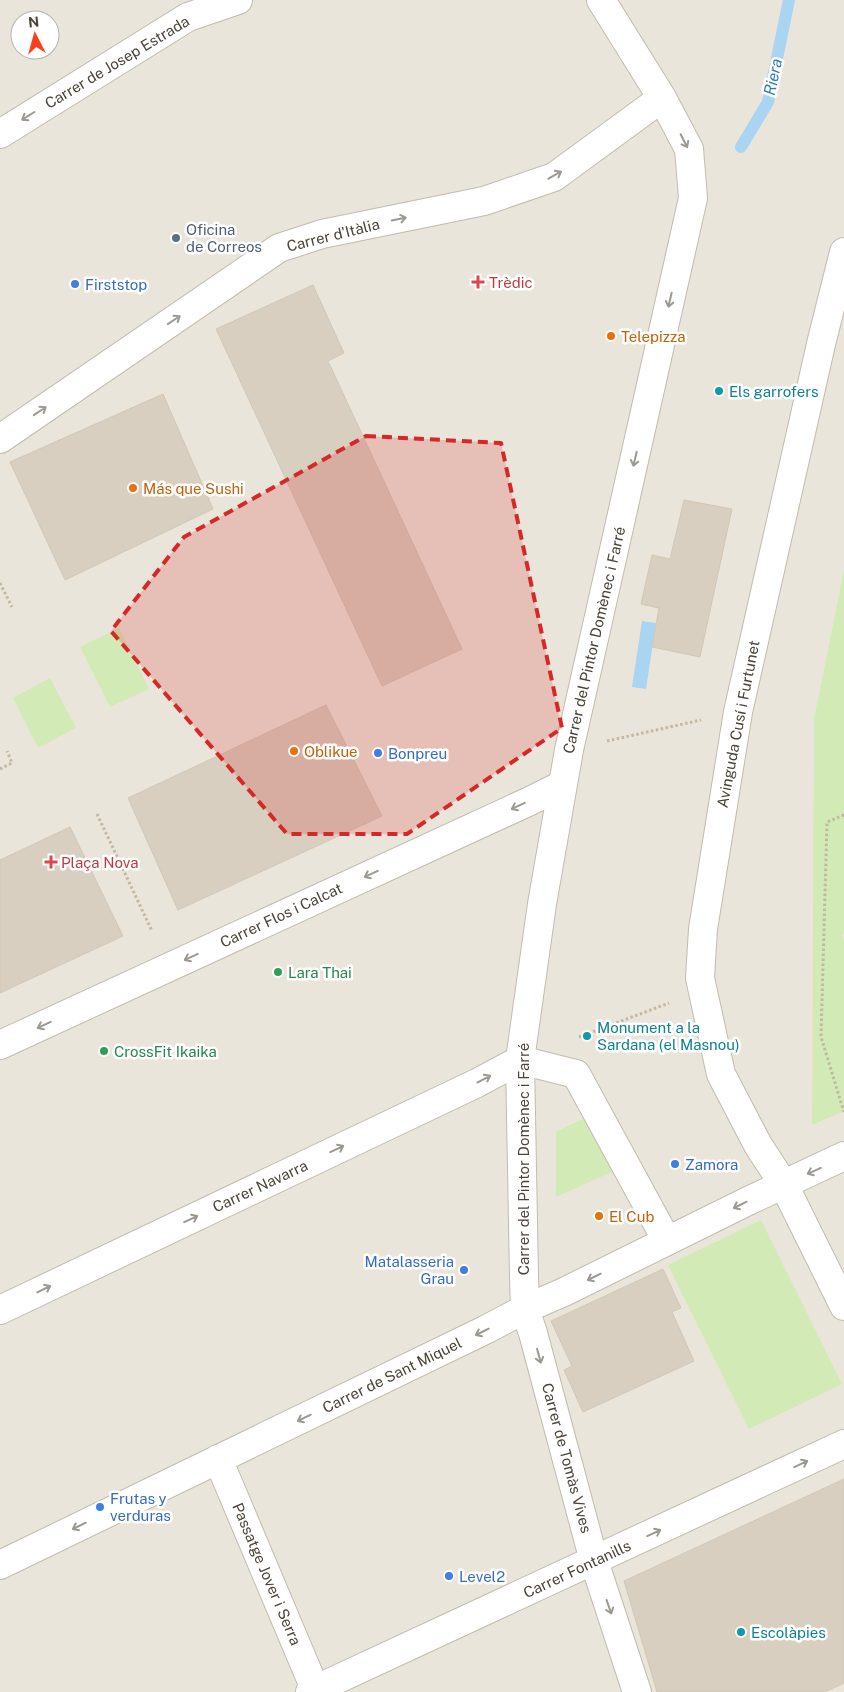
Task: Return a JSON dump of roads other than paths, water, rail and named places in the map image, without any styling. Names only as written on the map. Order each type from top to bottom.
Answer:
[{"type":"street","name":"Carrer de Josep Estrada","points":[[0,134],[188,17],[238,0]]},
{"type":"street","name":"Carrer del Pintor Domènec i Farré","points":[[525,1309],[520,1060],[526,1009],[569,750],[693,198],[688,149],[662,98],[601,0]]},
{"type":"street","name":"Carrer d'Itàlia","points":[[0,439],[279,248],[322,234],[484,201],[554,177],[662,98]]},
{"type":"street","name":"Avinguda Cusí i Furtunet","points":[[844,252],[821,344],[738,712],[703,929],[700,978],[721,1074],[758,1145],[784,1185],[844,1306]]},
{"type":"street","name":"Carrer Flos i Calcat","points":[[0,1045],[530,801],[562,784]]},
{"type":"street","points":[[520,1060],[576,1074],[666,1241]]},
{"type":"street","name":"Carrer Navarra","points":[[0,1310],[477,1083],[520,1060]]},
{"type":"street","name":"Carrer de Sant Miquel","points":[[0,1565],[844,1156]]},
{"type":"street","name":"Carrer de Tomàs Vives","points":[[525,1309],[594,1561],[638,1692]]},
{"type":"street","name":"Carrer Fontanills","points":[[313,1691],[844,1444]]},
{"type":"street","name":"Passatge Jover i Serra","points":[[218,1460],[313,1691]]},
{"type":"water","points":[[642,621],[656,623],[646,689],[632,687]]},
{"type":"waterway","name":"Riera","points":[[741,147],[768,102],[789,0]]},
{"type":"place","name":"Oficina de Correos","points":[[176,238]]},
{"type":"place","name":"Trèdic","points":[[478,282]]},
{"type":"place","name":"Firststop","points":[[75,284]]},
{"type":"place","name":"Telepizza","points":[[611,336]]},
{"type":"place","name":"Els garrofers","points":[[719,391]]},
{"type":"place","name":"Más que Sushi","points":[[133,488]]},
{"type":"place","name":"Oblikue","points":[[294,751]]},
{"type":"place","name":"Bonpreu","points":[[378,753]]},
{"type":"place","name":"Plaça Nova","points":[[51,862]]},
{"type":"place","name":"Lara Thai","points":[[278,972]]},
{"type":"place","name":"Monument a la Sardana (el Masnou)","points":[[587,1036]]},
{"type":"place","name":"CrossFit Ikaika","points":[[104,1051]]},
{"type":"place","name":"Zamora","points":[[675,1164]]},
{"type":"place","name":"El Cub","points":[[599,1216]]},
{"type":"place","name":"Matalasseria Grau","points":[[464,1270]]},
{"type":"place","name":"Frutas y verduras","points":[[100,1507]]},
{"type":"place","name":"Level2","points":[[449,1576]]},
{"type":"place","name":"Escolàpies","points":[[741,1632]]}]
